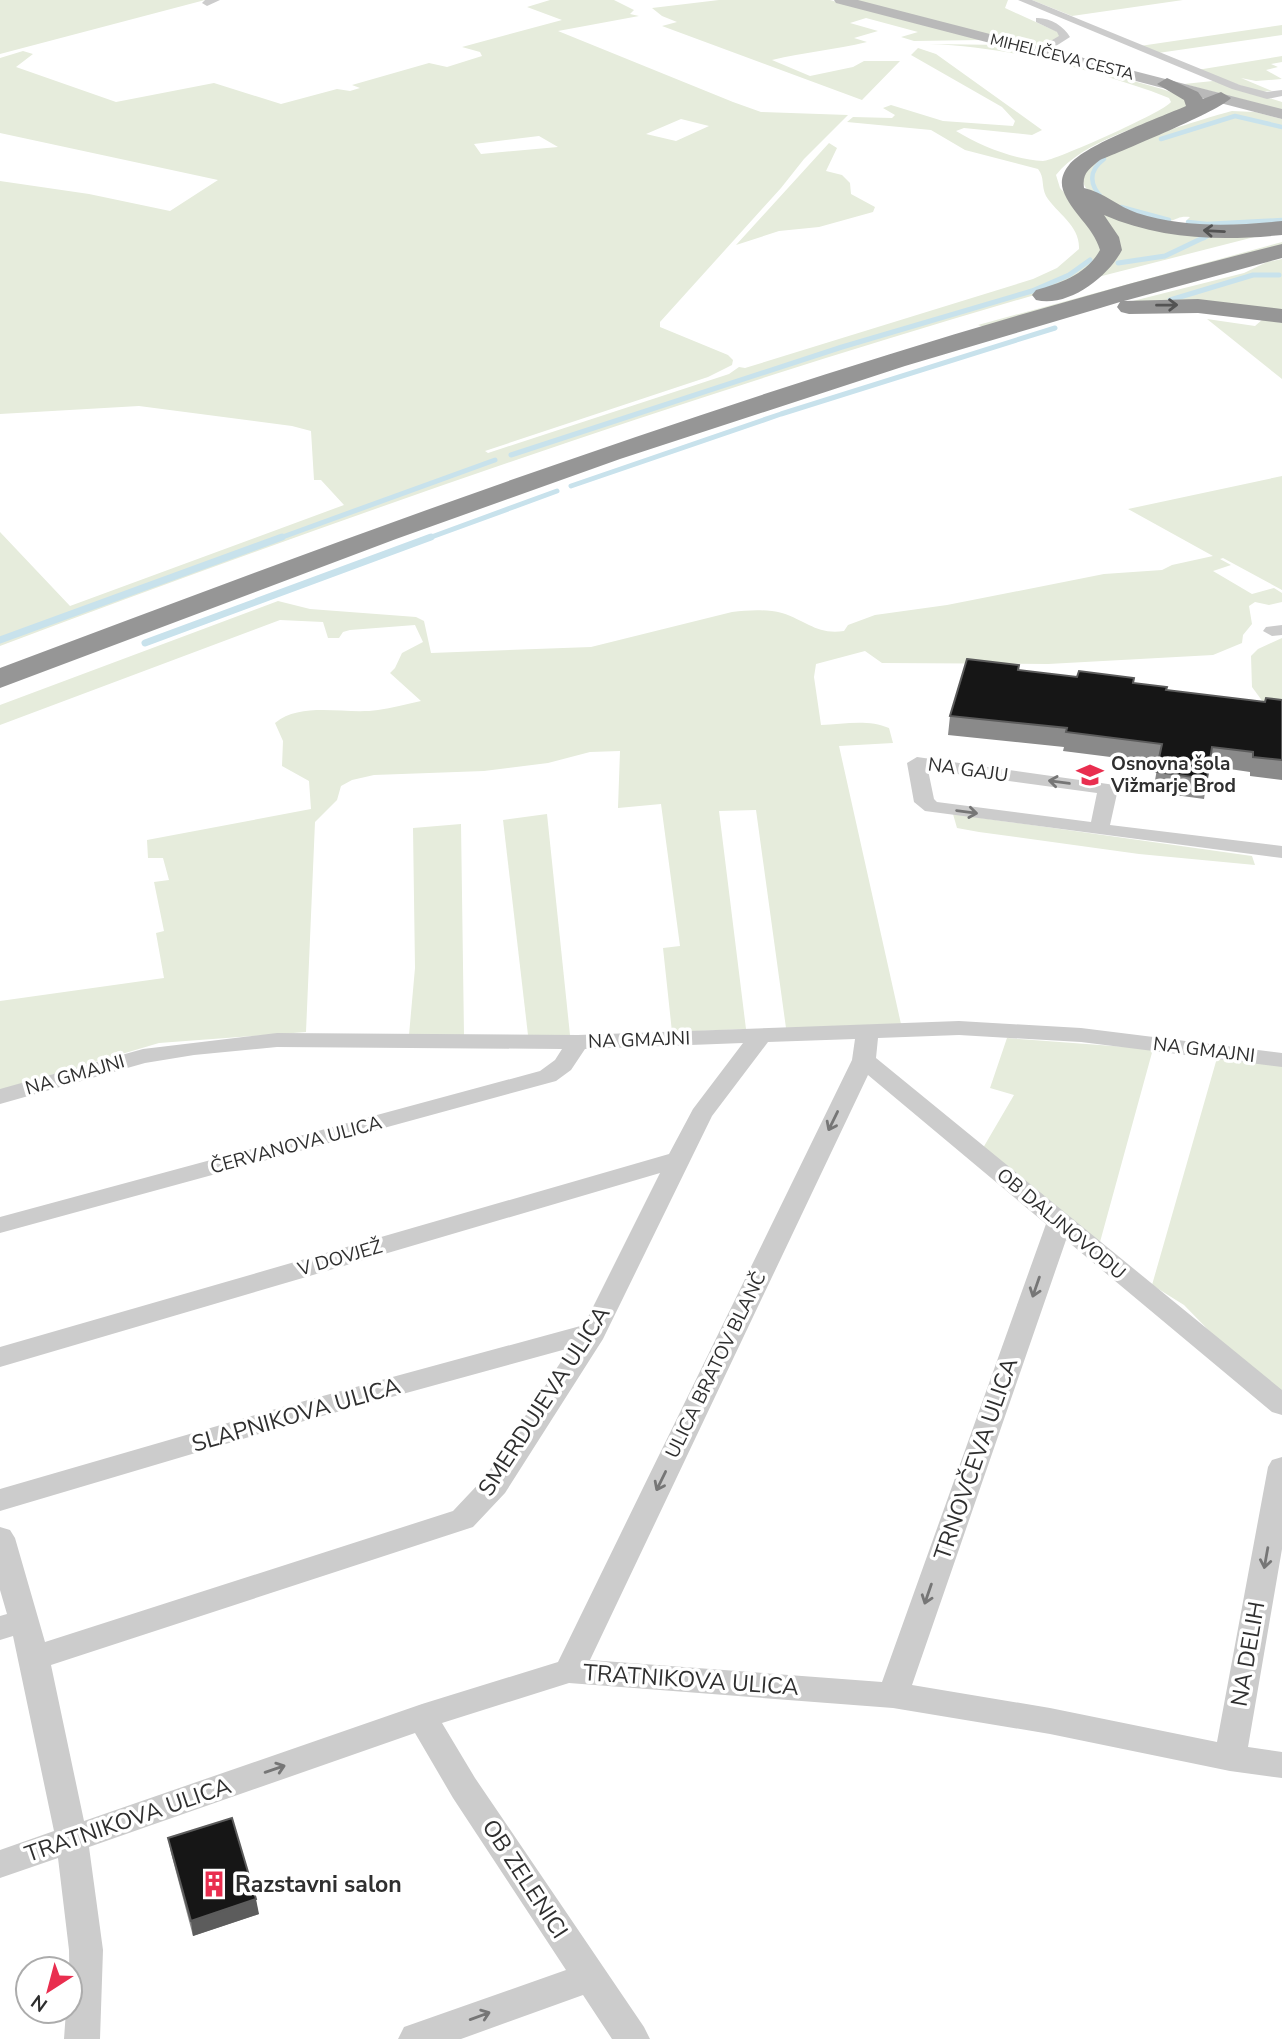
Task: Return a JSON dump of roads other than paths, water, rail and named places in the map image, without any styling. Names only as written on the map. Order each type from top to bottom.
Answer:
[{"type":"highway","points":[[1167,84],[1195,100],[1197,105],[1194,111]]},
{"type":"highway","points":[[953,328],[1001,308],[1066,288],[1088,277],[1104,264],[1111,250],[1108,236],[1098,220],[1078,200],[1073,186],[1073,173],[1086,160],[1221,98]]},
{"type":"highway","points":[[1155,130],[1242,104]]},
{"type":"highway","points":[[1073,186],[1109,209],[1152,222],[1205,230],[1282,228]]},
{"type":"highway","points":[[0,658],[501,474],[737,395],[953,328],[1282,238]]},
{"type":"highway","points":[[0,679],[516,486],[741,410],[1003,328],[1282,251]]},
{"type":"highway","points":[[1003,328],[1091,312],[1144,306],[1216,307],[1282,316]]},
{"type":"street","name":"MIHELIČEVA CESTA","points":[[841,0],[1282,114]]},
{"type":"street","name":"MIHELIČEVA CESTA","points":[[1023,0],[1236,88],[1267,96],[1282,93]]},
{"type":"street","points":[[1025,15],[1052,25],[1064,34],[1062,41],[1041,51]]},
{"type":"street","name":"NA GAJU","points":[[1099,830],[1108,789],[917,763],[924,802],[932,807],[1099,830],[1282,852]]},
{"type":"street","name":"NA GMAJNI","points":[[0,1097],[143,1056],[276,1040],[578,1042],[959,1028],[1081,1035],[1282,1060]]},
{"type":"street","points":[[864,1060],[867,1032]]},
{"type":"street","name":"SMERDUJEVA ULICA","points":[[34,1658],[463,1519],[495,1485],[594,1332],[701,1114],[761,1035]]},
{"type":"street","name":"ČERVANOVA ULICA","points":[[0,1225],[526,1083],[548,1076],[563,1065],[578,1042]]},
{"type":"street","name":"OB DALJNOVODU","points":[[864,1060],[1282,1405]]},
{"type":"street","name":"ULICA BRATOV BLANČ","points":[[569,1671],[864,1060]]},
{"type":"street","name":"V DOVJEŽ","points":[[0,1357],[680,1159]]},
{"type":"street","name":"TRNOVČEVA ULICA","points":[[893,1695],[1059,1223]]},
{"type":"street","name":"SLAPNIKOVA ULICA","points":[[0,1500],[286,1416],[594,1332]]},
{"type":"street","name":"NA DELIH","points":[[1230,1758],[1282,1467]]},
{"type":"street","points":[[0,1538],[12,1624],[34,1658],[72,1840],[86,1950],[82,2039]]},
{"type":"street","name":"TRATNIKOVA ULICA","points":[[0,1864],[422,1717],[569,1671],[893,1695],[1050,1721],[1230,1758],[1282,1765]]},
{"type":"street","name":"OB ZELENICI","points":[[422,1717],[464,1788],[632,2039]]},
{"type":"street","points":[[415,2039],[589,1977]]},
{"type":"waterway","points":[[1161,139],[1235,116],[1282,127]]},
{"type":"waterway","points":[[1103,199],[1095,189],[1092,178],[1095,168],[1104,159]]},
{"type":"waterway","points":[[1121,207],[1169,220]]},
{"type":"waterway","points":[[1188,222],[1207,224],[1282,220]]},
{"type":"waterway","points":[[1118,263],[1165,256],[1206,236]]},
{"type":"waterway","points":[[511,455],[842,347],[1032,291],[1069,275],[1090,260]]},
{"type":"waterway","points":[[1170,300],[1253,275],[1279,275]]},
{"type":"waterway","points":[[571,486],[781,414],[1055,328]]},
{"type":"waterway","points":[[277,539],[495,460]]},
{"type":"waterway","points":[[426,539],[557,491]]},
{"type":"waterway","points":[[0,640],[282,537]]},
{"type":"waterway","points":[[145,643],[431,537]]},
{"type":"place","name":"Osnovna šola Vižmarje Brod","points":[[1090,775]]},
{"type":"place","name":"Razstavni salon","points":[[214,1884]]}]
